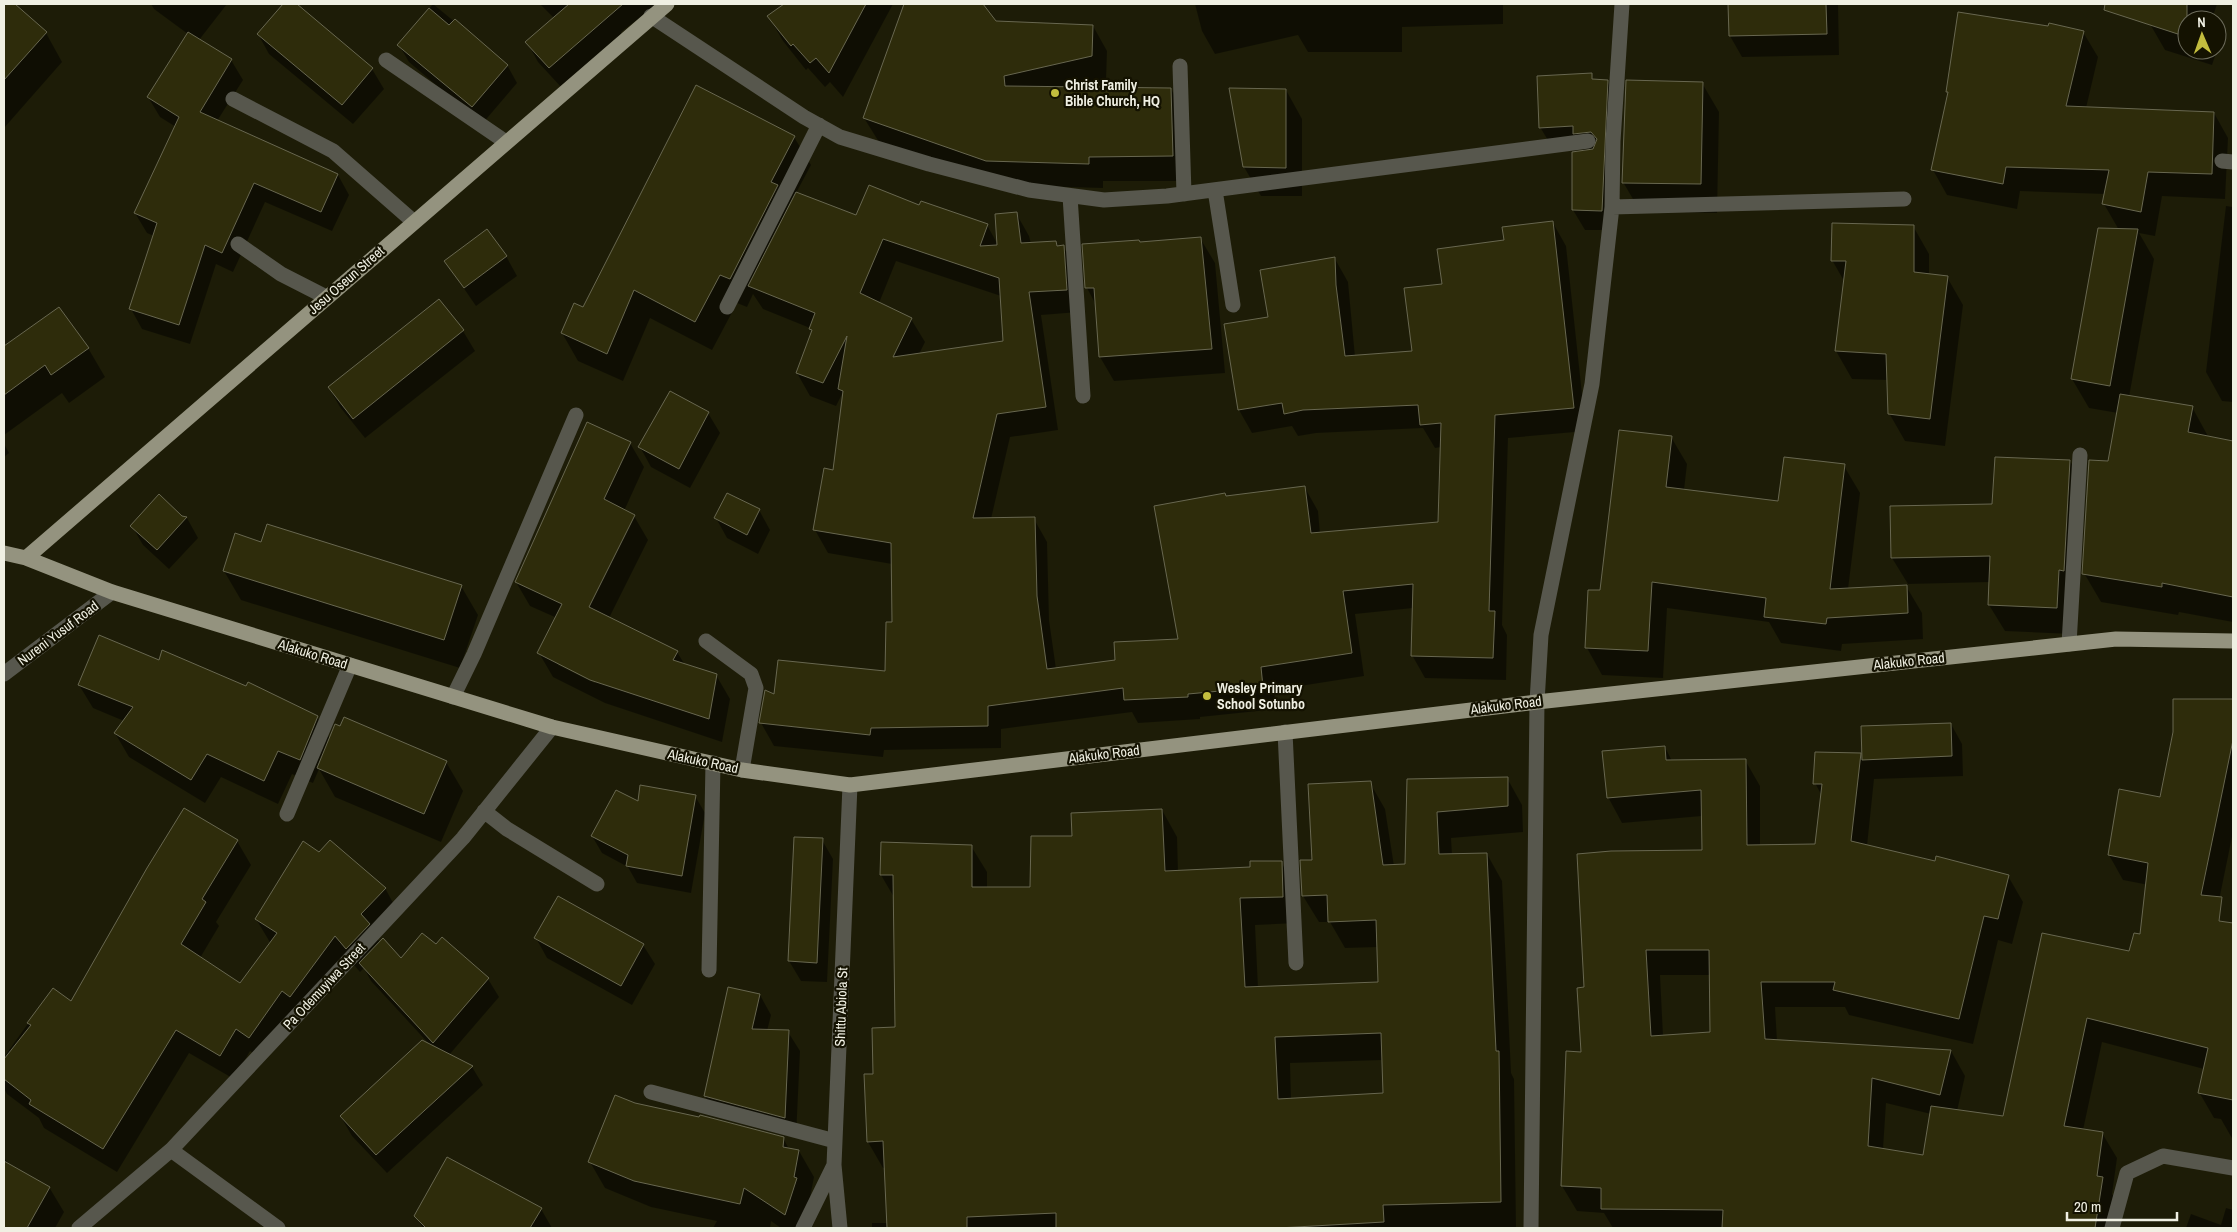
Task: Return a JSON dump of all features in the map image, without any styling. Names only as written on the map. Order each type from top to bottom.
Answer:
[{"type":"main road","name":"Jesu Oseun Street","points":[[26,558],[667,4]]},
{"type":"main road","name":"Alakuko Road","points":[[4,552],[26,558],[112,592],[552,727],[742,770],[850,786],[1537,702],[2116,638],[2233,641]]},
{"type":"street","points":[[1530,1228],[1537,702],[1541,635],[1592,384],[1612,207],[1613,141],[1622,4]]},
{"type":"street","points":[[651,16],[840,137],[930,164],[1029,190],[1070,196],[1104,200],[1184,194],[1588,141]]},
{"type":"street","points":[[386,60],[506,142]]},
{"type":"street","points":[[1180,66],[1184,194]]},
{"type":"street","points":[[233,99],[333,151],[414,222]]},
{"type":"street","points":[[726,307],[819,125]]},
{"type":"street","points":[[1215,190],[1233,305]]},
{"type":"street","points":[[1070,196],[1083,396]]},
{"type":"street","points":[[1612,207],[1904,199]]},
{"type":"street","points":[[238,244],[281,274],[326,297]]},
{"type":"street","points":[[453,697],[474,654],[576,415]]},
{"type":"street","points":[[2069,644],[2080,455]]},
{"type":"street","name":"Nureni Yusuf Road","points":[[4,674],[112,592]]},
{"type":"street","points":[[706,641],[751,674],[756,688],[742,770]]},
{"type":"street","points":[[287,814],[350,665]]},
{"type":"street","name":"Pa Odemuyiwa Street","points":[[79,1228],[171,1150],[463,838],[552,727]]},
{"type":"street","points":[[1285,732],[1296,963]]},
{"type":"street","points":[[709,970],[713,763]]},
{"type":"street","name":"Shittu Abiola St","points":[[840,1228],[834,1165],[850,786]]},
{"type":"street","points":[[484,811],[507,829],[597,884]]},
{"type":"street","points":[[651,1092],[835,1141]]},
{"type":"street","points":[[171,1150],[278,1228]]},
{"type":"street","points":[[2112,1228],[2127,1173],[2163,1156],[2233,1168]]},
{"type":"street","points":[[803,1228],[834,1165]]},
{"type":"building","points":[[4,4],[15,4],[47,32],[4,80]]},
{"type":"building","points":[[283,4],[297,4],[373,68],[342,105],[257,34]]},
{"type":"building","points":[[569,4],[623,4],[549,68],[525,42]]},
{"type":"building","points":[[784,4],[866,4],[829,73],[816,58],[810,63],[793,44],[791,46],[767,16]]},
{"type":"building","points":[[904,4],[983,4],[996,21],[1093,25],[1092,56],[1004,76],[1005,86],[1171,88],[1173,156],[1089,157],[1089,164],[986,161],[863,118]]},
{"type":"building","points":[[1728,4],[1826,4],[1827,34],[1729,36]]},
{"type":"building","points":[[2105,4],[2187,4],[2187,10],[2177,10],[2177,34],[2104,10]]},
{"type":"building","points":[[429,8],[449,25],[455,19],[508,65],[472,107],[397,45]]},
{"type":"building","points":[[1958,12],[2048,26],[2049,23],[2084,31],[2066,106],[2214,112],[2212,174],[2148,172],[2141,212],[2102,204],[2109,170],[2006,167],[2003,184],[1931,170],[1948,92],[1946,92]]},
{"type":"building","points":[[188,32],[232,59],[200,112],[338,174],[321,212],[254,183],[222,253],[205,245],[179,325],[129,309],[157,223],[134,213],[179,117],[147,97]]},
{"type":"building","points":[[1592,73],[1592,79],[1608,80],[1602,211],[1572,210],[1572,152],[1593,149],[1597,139],[1591,132],[1573,134],[1573,126],[1539,128],[1537,76]]},
{"type":"building","points":[[1626,80],[1703,82],[1701,184],[1622,183]]},
{"type":"building","points":[[696,85],[795,136],[771,182],[778,185],[730,279],[720,275],[695,322],[634,290],[607,354],[561,333],[574,303],[583,307]]},
{"type":"building","points":[[1229,88],[1286,89],[1286,168],[1243,167]]},
{"type":"building","points":[[869,185],[919,205],[921,201],[988,224],[980,246],[997,245],[995,214],[1017,212],[1021,243],[1056,241],[1057,246],[1064,245],[1067,290],[1029,292],[1046,407],[997,414],[973,518],[1035,517],[1037,596],[1047,669],[1115,660],[1114,642],[1178,639],[1154,506],[1225,493],[1226,496],[1305,486],[1311,533],[1438,522],[1441,423],[1420,425],[1418,405],[1303,410],[1284,414],[1282,403],[1238,410],[1224,324],[1268,317],[1260,270],[1335,257],[1336,285],[1345,356],[1412,351],[1404,288],[1442,284],[1437,249],[1504,240],[1502,227],[1553,221],[1574,408],[1495,415],[1489,611],[1495,611],[1493,658],[1411,656],[1413,584],[1343,591],[1352,653],[1261,667],[1263,687],[1188,694],[1188,697],[1124,700],[1123,688],[988,706],[988,726],[871,728],[870,735],[759,723],[765,690],[774,694],[778,660],[885,671],[886,622],[892,622],[891,543],[813,530],[824,468],[833,470],[843,391],[838,389],[847,336],[823,383],[796,373],[812,330],[809,329],[815,313],[748,286],[796,192],[856,215]],"holes":[[[883,239],[999,278],[1003,341],[893,357],[912,318],[860,293]]]},
{"type":"building","points":[[1832,223],[1914,225],[1914,272],[1948,276],[1930,419],[1888,414],[1886,354],[1835,351],[1846,261],[1831,261]]},
{"type":"building","points":[[2098,228],[2138,229],[2110,386],[2071,379]]},
{"type":"building","points":[[487,229],[507,256],[464,288],[444,261]]},
{"type":"building","points":[[1201,237],[1212,349],[1099,357],[1094,288],[1085,288],[1082,244]]},
{"type":"building","points":[[439,299],[464,330],[353,419],[328,387]]},
{"type":"building","points":[[59,307],[89,348],[51,375],[45,365],[4,395],[4,346]]},
{"type":"building","points":[[670,391],[709,412],[679,469],[638,447]]},
{"type":"building","points":[[2120,394],[2193,406],[2188,432],[2233,441],[2233,597],[2162,583],[2162,587],[2082,574],[2089,460],[2108,461]]},
{"type":"building","points":[[587,422],[631,442],[604,499],[635,515],[589,607],[678,651],[673,660],[717,674],[709,719],[590,680],[537,653],[562,604],[515,582]]},
{"type":"building","points":[[1619,430],[1672,436],[1666,487],[1778,501],[1784,457],[1845,464],[1830,589],[1907,585],[1908,613],[1827,618],[1826,624],[1764,617],[1766,598],[1652,582],[1648,651],[1585,648],[1588,590],[1600,590]]},
{"type":"building","points":[[1995,457],[2070,460],[2064,571],[2059,570],[2057,608],[1988,605],[1990,556],[1891,558],[1890,506],[1992,504]]},
{"type":"building","points":[[727,493],[760,509],[747,535],[714,518]]},
{"type":"building","points":[[159,494],[182,516],[187,517],[157,550],[130,526]]},
{"type":"building","points":[[267,524],[462,585],[444,640],[223,571],[235,533],[261,542]]},
{"type":"building","points":[[99,635],[159,660],[162,650],[246,686],[248,682],[318,716],[300,760],[278,751],[264,781],[207,754],[191,780],[114,733],[133,707],[78,685]]},
{"type":"building","points":[[2173,699],[2233,699],[2233,740],[2201,895],[2222,897],[2219,921],[2233,923],[2233,1100],[2198,1093],[2208,1048],[2087,1018],[2064,1126],[2103,1132],[2097,1176],[2103,1177],[2095,1228],[1722,1228],[1723,1210],[1601,1209],[1601,1188],[1561,1186],[1566,1051],[1581,1052],[1577,988],[1584,987],[1577,854],[1611,851],[1702,850],[1701,790],[1607,798],[1602,751],[1665,746],[1666,760],[1746,759],[1747,845],[1815,844],[1822,784],[1813,784],[1815,752],[1861,753],[1851,841],[1935,861],[1936,856],[2009,875],[1998,919],[1984,916],[1959,1019],[1833,990],[1835,982],[1761,982],[1765,1039],[1951,1050],[1940,1095],[1872,1078],[1868,1146],[1923,1155],[1931,1106],[2003,1116],[2042,933],[2129,951],[2134,933],[2140,934],[2148,863],[2108,855],[2119,789],[2160,797],[2173,732]],"holes":[[[1646,950],[1709,950],[1710,1032],[1651,1036]]]},
{"type":"building","points":[[344,717],[447,761],[424,814],[317,768],[335,724],[340,726]]},
{"type":"building","points":[[1951,723],[1952,756],[1862,760],[1861,726]]},
{"type":"building","points":[[1508,777],[1508,806],[1437,812],[1439,854],[1487,853],[1496,1051],[1499,1051],[1501,1202],[1383,1205],[1384,1222],[1278,1228],[1056,1228],[1056,1213],[967,1217],[967,1228],[887,1228],[883,1141],[867,1142],[864,1074],[873,1074],[872,1028],[895,1027],[893,875],[880,875],[881,842],[972,845],[972,887],[1030,887],[1031,836],[1072,836],[1071,813],[1162,809],[1165,871],[1250,867],[1250,861],[1282,861],[1283,897],[1240,898],[1245,987],[1378,982],[1376,920],[1328,922],[1327,895],[1302,896],[1300,860],[1312,860],[1308,784],[1371,781],[1383,865],[1405,864],[1407,779]],"holes":[[[1381,1033],[1383,1093],[1278,1099],[1275,1037]]]},
{"type":"building","points":[[640,785],[696,795],[682,876],[626,866],[628,855],[591,836],[616,790],[638,801]]},
{"type":"building","points":[[184,808],[238,840],[202,899],[206,902],[181,944],[240,983],[277,933],[255,919],[303,841],[319,852],[330,840],[386,888],[361,914],[370,924],[346,949],[335,936],[290,997],[282,991],[249,1038],[236,1029],[220,1056],[176,1030],[103,1149],[29,1104],[31,1100],[4,1079],[4,1059],[31,1025],[27,1023],[53,988],[71,1001],[147,868]]},
{"type":"building","points":[[794,837],[823,838],[817,963],[788,961]]},
{"type":"building","points":[[558,896],[644,944],[621,986],[534,938]]},
{"type":"building","points":[[422,933],[436,944],[442,937],[489,978],[433,1043],[359,963],[383,938],[401,958]]},
{"type":"building","points":[[728,987],[760,994],[752,1029],[789,1030],[785,1118],[704,1096]]},
{"type":"building","points":[[422,1040],[473,1066],[376,1155],[340,1116]]},
{"type":"building","points":[[615,1095],[635,1103],[699,1117],[700,1115],[784,1137],[783,1147],[799,1150],[794,1177],[797,1178],[785,1215],[744,1188],[740,1204],[634,1181],[588,1162]]},
{"type":"building","points":[[447,1157],[542,1208],[530,1228],[426,1228],[414,1216]]},
{"type":"building","points":[[4,1161],[50,1187],[27,1228],[4,1228]]},
{"type":"place","name":"Christ Family Bible Church, HQ","points":[[1055,93]]},
{"type":"place","name":"Wesley Primary School Sotunbo","points":[[1207,696]]}]
